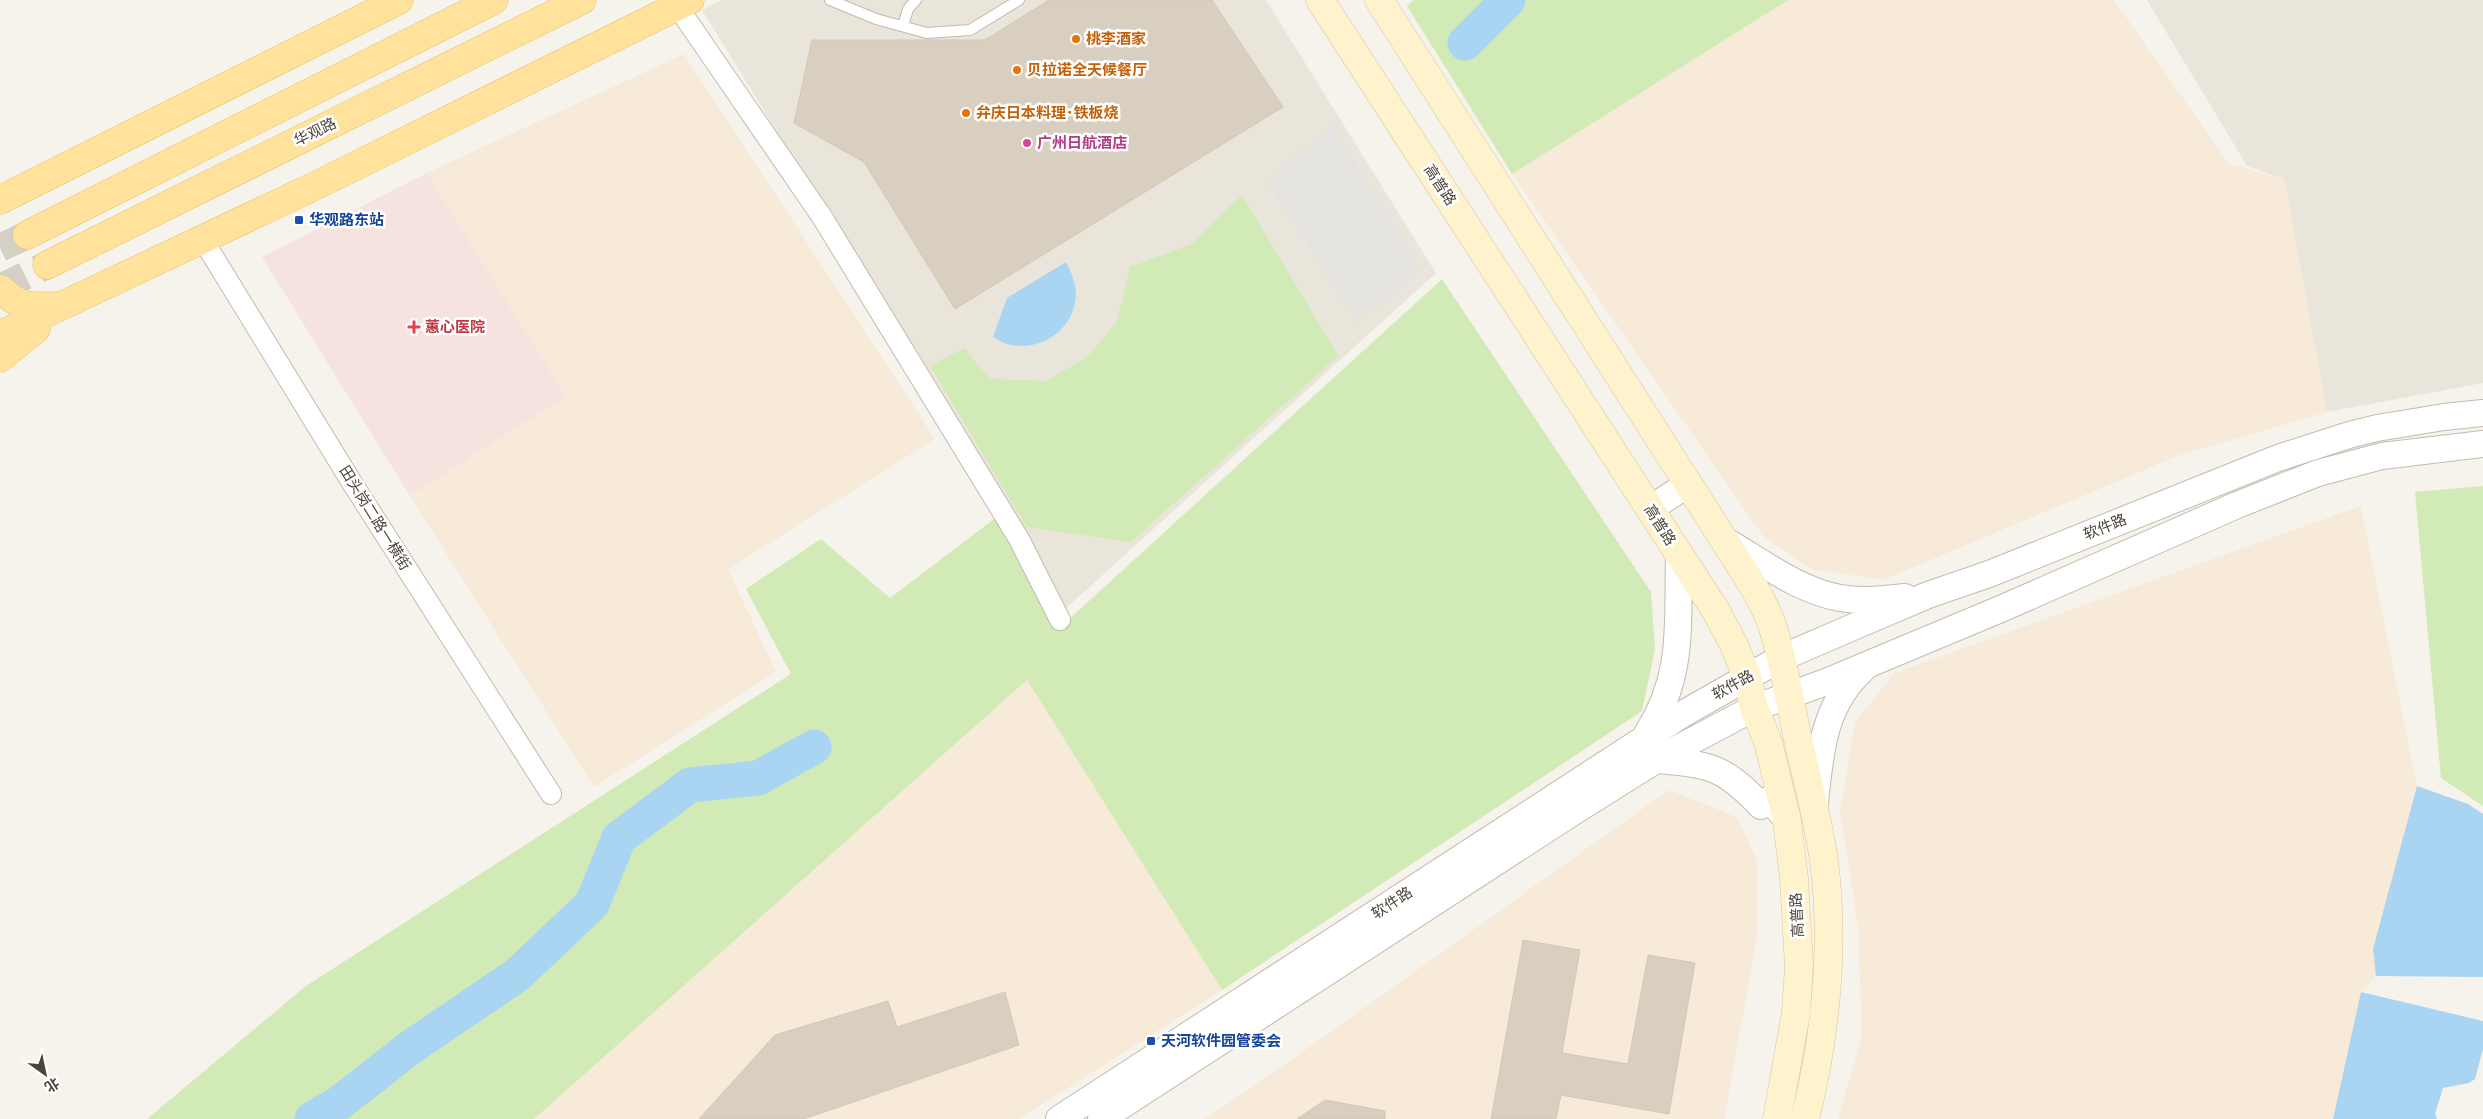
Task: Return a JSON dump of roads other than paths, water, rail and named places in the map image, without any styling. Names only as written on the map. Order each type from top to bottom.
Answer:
[{"type":"main road","points":[[2,200],[398,0]]},
{"type":"main road","points":[[27,235],[494,0]]},
{"type":"main road","name":"华观路","points":[[47,264],[582,0]]},
{"type":"main road","name":"高普路","points":[[1320,0],[1716,611],[1734,645],[1747,677],[1754,708],[1768,742],[1787,820],[1794,879],[1799,966],[1796,1013],[1778,1119]]},
{"type":"main road","name":"高普路","points":[[1380,0],[1724,540],[1756,592],[1770,620],[1781,658],[1824,860],[1829,946],[1823,1033],[1818,1067],[1805,1119]]},
{"type":"main road","points":[[0,335],[203,240],[684,3]]},
{"type":"main road","points":[[0,289],[14,302],[28,307],[64,305]]},
{"type":"main road","points":[[0,358],[64,305]]},
{"type":"street","points":[[684,3],[822,217],[1019,539],[1060,620]]},
{"type":"street","name":"田头岗二路一横街","points":[[203,240],[354,486],[551,794]]},
{"type":"street","name":"软件路","points":[[1101,1119],[1462,883],[1650,749],[1747,677],[1781,658],[1928,595],[1989,574],[2234,475],[2314,446],[2349,435],[2400,424],[2483,413]]},
{"type":"street","name":"软件路","points":[[1059,1119],[1650,749],[1867,665],[2236,505],[2318,472],[2382,456],[2483,444]]},
{"type":"street","points":[[1650,509],[1688,484]]},
{"type":"street","points":[[1724,540],[1790,579],[1820,593],[1864,600],[1928,595]]},
{"type":"street","points":[[1679,556],[1676,659],[1665,703],[1650,749],[1718,770],[1736,781],[1761,806],[1770,799],[1787,820]]},
{"type":"street","points":[[1814,809],[1821,743],[1827,722],[1837,700],[1850,680],[1867,665]]},
{"type":"lane","points":[[830,0],[876,19],[926,33],[970,30],[1019,0]]},
{"type":"lane","points":[[903,26],[908,9],[916,0]]},
{"type":"water","points":[[1066,262],[1074,282],[1076,295],[1073,310],[1067,322],[1058,332],[1034,345],[1020,346],[1006,343],[993,337],[1007,298]]},
{"type":"water","points":[[2417,786],[2468,804],[2483,814],[2483,977],[2376,976],[2373,949]]},
{"type":"water","points":[[2361,992],[2483,1021],[2483,1049],[2475,1079],[2469,1083],[2443,1088],[2435,1114],[2437,1119],[2333,1119]]},
{"type":"waterway","points":[[1465,43],[1508,0]]},
{"type":"waterway","points":[[312,1119],[338,1104],[411,1047],[517,975],[592,904],[619,838],[690,785],[758,778],[814,747]]},
{"type":"tunnel","points":[[0,248],[27,235]]},
{"type":"tunnel","points":[[0,288],[47,265]]},
{"type":"place","name":"桃李酒家","points":[[1076,39]]},
{"type":"place","name":"贝拉诺全天候餐厅","points":[[1017,70]]},
{"type":"place","name":"弁庆日本料理･铁板烧","points":[[966,113]]},
{"type":"place","name":"广州日航酒店","points":[[1027,143]]},
{"type":"place","name":"华观路东站","points":[[299,220]]},
{"type":"place","name":"蕙心医院","points":[[414,327]]},
{"type":"place","name":"天河软件园管委会","points":[[1151,1041]]}]
